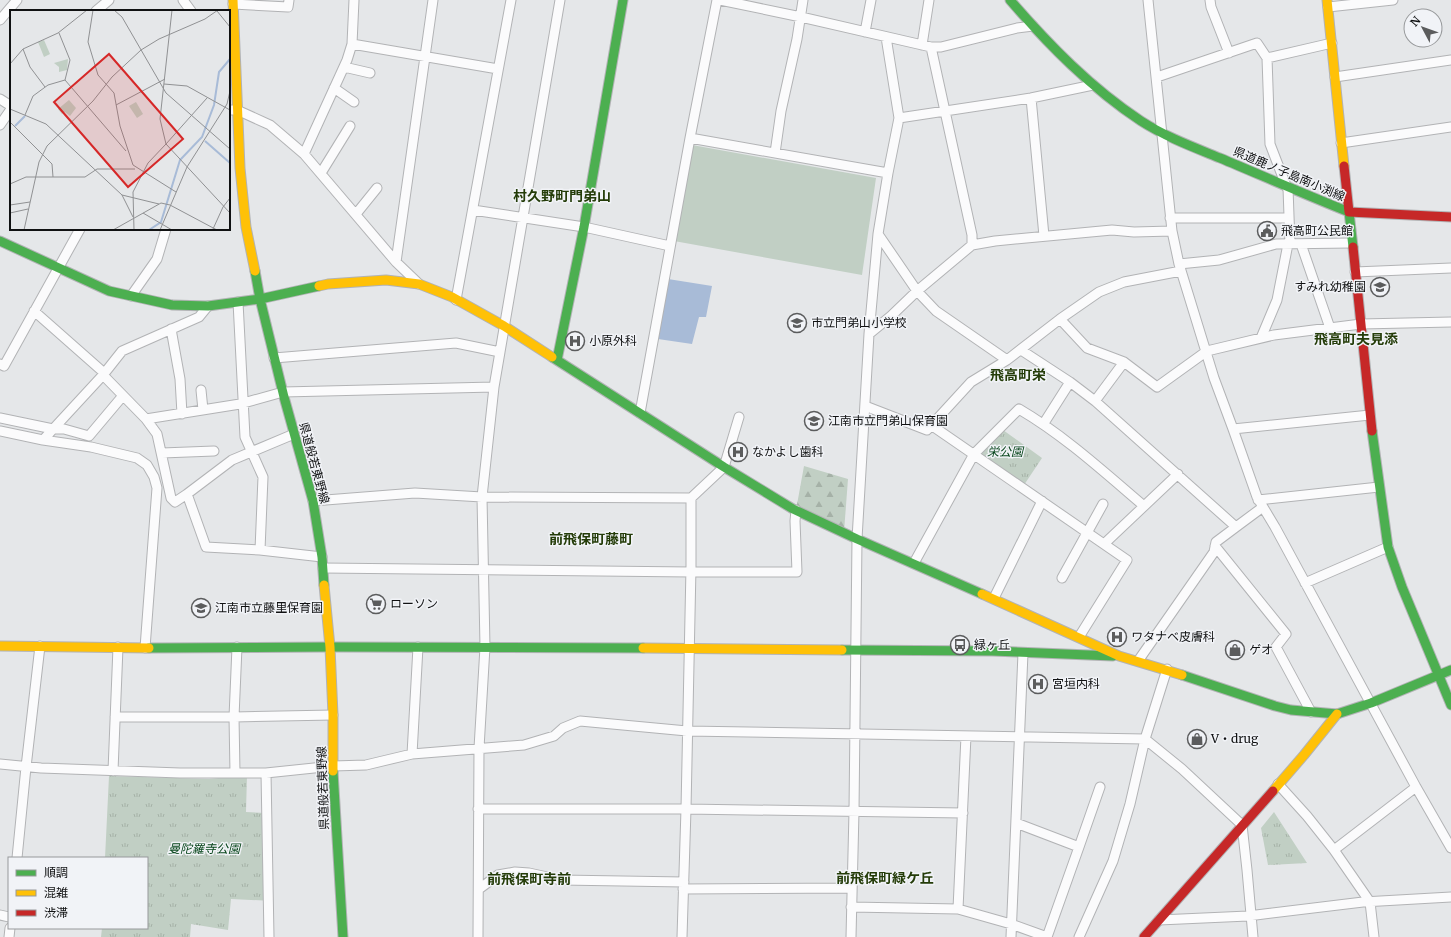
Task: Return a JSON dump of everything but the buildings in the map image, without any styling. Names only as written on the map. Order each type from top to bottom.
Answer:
[{"type":"street","points":[[0,20],[16,0]]},
{"type":"street","points":[[97,10],[109,0]]},
{"type":"street","points":[[233,2],[288,7],[289,0]]},
{"type":"street","points":[[304,154],[344,67],[352,44],[354,0]]},
{"type":"street","points":[[396,262],[433,0]]},
{"type":"street","points":[[456,300],[511,0]]},
{"type":"street","points":[[478,937],[479,748],[485,647],[482,497],[494,387],[560,0]]},
{"type":"street","points":[[557,360],[584,228],[623,0]]},
{"type":"street","points":[[640,413],[690,138],[717,0]]},
{"type":"street","points":[[720,0],[800,16],[927,46],[940,47],[1016,28],[1033,26]]},
{"type":"street","points":[[775,153],[803,0]]},
{"type":"street","points":[[865,32],[871,0]]},
{"type":"street","points":[[929,0],[927,46],[944,111],[972,234],[972,245]]},
{"type":"street","name":"県道鹿ノ子島南小渕線","points":[[1010,0],[1065,60],[1093,85],[1140,121],[1163,134],[1348,212],[1362,324],[1370,415],[1388,547],[1402,587],[1451,705]]},
{"type":"street","points":[[1148,0],[1172,231],[1180,268],[1207,351],[1214,378],[1261,503],[1416,787],[1451,848]]},
{"type":"street","points":[[1210,0],[1211,7],[1229,53]]},
{"type":"street","points":[[1393,0],[1328,4],[1348,212],[1451,217]]},
{"type":"street","name":"県道般若東野線","points":[[233,2],[233,110],[246,227],[260,299],[274,358],[313,501],[322,557],[330,646],[333,716],[333,766],[343,937]]},
{"type":"street","points":[[851,937],[857,539],[869,334],[878,234],[899,118],[886,37]]},
{"type":"street","points":[[1157,78],[1257,43],[1267,58],[1270,144],[1288,188],[1289,244],[1277,300],[1260,338]]},
{"type":"street","points":[[1267,58],[1332,43]]},
{"type":"street","points":[[352,44],[498,69]]},
{"type":"street","points":[[1335,77],[1451,60]]},
{"type":"street","points":[[344,67],[370,72]]},
{"type":"street","points":[[899,118],[1031,98],[1093,85]]},
{"type":"street","points":[[334,88],[354,102]]},
{"type":"street","points":[[1031,98],[1044,236]]},
{"type":"street","points":[[0,99],[10,105]]},
{"type":"street","points":[[0,125],[10,110]]},
{"type":"street","points":[[233,110],[270,125],[304,154],[396,262],[419,284]]},
{"type":"street","points":[[321,173],[350,126]]},
{"type":"street","points":[[1341,143],[1451,127]]},
{"type":"street","points":[[690,138],[888,173]]},
{"type":"street","points":[[356,214],[377,188]]},
{"type":"street","points":[[473,210],[584,228],[670,246]]},
{"type":"street","points":[[1170,218],[1289,218]]},
{"type":"street","points":[[1,368],[79,230]]},
{"type":"street","points":[[131,296],[157,259],[166,230]]},
{"type":"street","points":[[869,334],[972,245],[995,241],[1112,230],[1134,232],[1172,231]]},
{"type":"street","points":[[878,234],[917,291],[936,311],[1006,360]]},
{"type":"street","points":[[0,241],[109,291],[172,305],[208,306],[238,302],[260,299],[328,284],[386,280],[419,284],[456,300],[504,326],[724,467],[796,510],[857,539],[994,598],[1119,656],[1167,670],[1275,706],[1291,710],[1337,714],[1371,703],[1451,670]]},
{"type":"street","points":[[865,406],[926,430],[971,382],[1021,350],[1060,319],[1099,292],[1124,282],[1219,260],[1276,244],[1352,243]]},
{"type":"street","points":[[1301,244],[1330,328]]},
{"type":"street","points":[[1355,272],[1451,268]]},
{"type":"street","points":[[238,302],[242,404],[245,437],[250,452],[263,477],[260,550]]},
{"type":"street","points":[[43,440],[122,351],[199,317],[208,306]]},
{"type":"street","points":[[34,311],[103,373],[146,419],[157,434],[172,498],[175,502],[232,460],[294,434]]},
{"type":"street","points":[[1060,319],[1087,348],[1124,362],[1157,387],[1207,351],[1260,338],[1362,324],[1451,322]]},
{"type":"street","points":[[171,329],[180,379],[182,414]]},
{"type":"street","points":[[274,358],[456,343],[500,352]]},
{"type":"street","points":[[1021,350],[1070,382],[1095,401],[1236,527]]},
{"type":"street","points":[[1095,401],[1124,362]]},
{"type":"street","points":[[1044,423],[1070,382]]},
{"type":"street","points":[[146,419],[242,404],[283,392],[494,387]]},
{"type":"street","points":[[201,390],[203,410]]},
{"type":"street","points":[[0,418],[53,429],[64,429],[89,436],[121,398]]},
{"type":"street","points":[[914,563],[974,454],[1019,409],[1044,423],[1069,442],[1144,506]]},
{"type":"street","points":[[1233,429],[1370,415]]},
{"type":"street","points":[[313,501],[416,493],[482,497],[691,498],[724,467],[739,417]]},
{"type":"street","points":[[931,425],[1127,560],[1079,637]]},
{"type":"street","points":[[0,431],[43,440],[91,447],[137,458],[147,465],[154,477],[157,488],[145,648]]},
{"type":"street","points":[[162,453],[214,451]]},
{"type":"street","points":[[1104,544],[1178,474]]},
{"type":"street","points":[[1138,661],[1214,552],[1216,542],[1236,527],[1261,503],[1379,487]]},
{"type":"street","points":[[187,494],[206,547],[260,550],[322,557]]},
{"type":"street","points":[[682,937],[691,572],[691,498]]},
{"type":"street","points":[[994,598],[1042,501]]},
{"type":"street","points":[[1062,578],[1103,504]]},
{"type":"street","points":[[323,568],[797,572],[796,510]]},
{"type":"street","points":[[1215,546],[1286,634],[1276,647],[1311,712]]},
{"type":"street","points":[[1305,583],[1388,547]]},
{"type":"street","points":[[0,646],[145,648],[330,646],[992,651],[1119,656]]},
{"type":"street","points":[[17,857],[40,646]]},
{"type":"street","points":[[113,771],[118,647]]},
{"type":"street","points":[[235,773],[234,717],[237,647]]},
{"type":"street","points":[[412,754],[418,647]]},
{"type":"street","points":[[1011,937],[1023,653]]},
{"type":"street","points":[[1079,937],[1113,861],[1130,804],[1145,739],[1167,670]]},
{"type":"street","points":[[1144,937],[1304,756],[1337,714]]},
{"type":"street","points":[[115,717],[333,716]]},
{"type":"street","points":[[0,764],[26,767],[180,774],[266,773],[333,766],[366,765],[412,754],[524,745],[554,736],[563,728],[580,721],[687,731],[1145,739],[1182,769],[1242,825],[1253,937]]},
{"type":"street","points":[[958,909],[966,736]]},
{"type":"street","points":[[266,773],[269,937]]},
{"type":"street","points":[[1278,784],[1307,816],[1334,850],[1370,902],[1374,937]]},
{"type":"street","points":[[851,907],[958,909],[1012,924],[1047,937],[1100,787]]},
{"type":"street","points":[[1334,850],[1416,787]]},
{"type":"street","points":[[478,809],[686,809],[963,813]]},
{"type":"street","points":[[1016,823],[1080,847]]},
{"type":"street","points":[[479,889],[498,875],[515,872],[529,873],[561,880],[683,886],[852,888]]},
{"type":"street","points":[[1159,920],[1251,916],[1370,902],[1451,897]]},
{"type":"green space","points":[[692,145],[876,178],[862,275],[674,241]]},
{"type":"green space","name":"栄公園","points":[[1003,430],[1042,458],[1024,485],[979,455]]},
{"type":"green space","points":[[804,466],[848,479],[844,532],[796,510]]},
{"type":"green space","name":"曼陀羅寺公園","points":[[247,775],[246,812],[267,813],[273,901],[231,899],[228,930],[191,924],[190,937],[101,937],[102,929],[148,929],[148,857],[105,857],[109,776],[209,779]]},
{"type":"green space","points":[[1274,812],[1307,863],[1268,865],[1261,828]]},
{"type":"water","points":[[668,279],[712,286],[706,317],[699,317],[692,344],[658,339]]},
{"type":"traffic: fast","points":[[557,360],[584,227],[623,0]]},
{"type":"traffic: fast","points":[[1010,0],[1071,65],[1105,94],[1141,121],[1180,141],[1349,212],[1353,247]]},
{"type":"traffic: fast","points":[[0,241],[109,291],[172,305],[208,306],[260,299],[319,286]]},
{"type":"traffic: fast","points":[[255,271],[260,299],[284,397],[313,501],[322,557],[324,585]]},
{"type":"traffic: fast","points":[[552,357],[724,467],[793,509],[982,594]]},
{"type":"traffic: fast","points":[[1372,431],[1388,547],[1402,587],[1451,705]]},
{"type":"traffic: fast","points":[[149,648],[643,648]]},
{"type":"traffic: fast","points":[[842,650],[992,651],[1113,656]]},
{"type":"traffic: fast","points":[[1182,675],[1275,706],[1291,710],[1337,714],[1371,703],[1451,670]]},
{"type":"traffic: fast","points":[[333,771],[343,937]]},
{"type":"traffic: slow","points":[[233,0],[240,168],[246,227],[255,271]]},
{"type":"traffic: slow","points":[[1327,0],[1344,166]]},
{"type":"traffic: slow","points":[[319,286],[386,280],[419,284],[452,297],[504,326],[552,357]]},
{"type":"traffic: slow","points":[[324,585],[330,647],[333,715],[333,771]]},
{"type":"traffic: slow","points":[[982,594],[1119,656],[1182,675]]},
{"type":"traffic: slow","points":[[0,646],[149,648]]},
{"type":"traffic: slow","points":[[643,648],[842,650]]},
{"type":"traffic: slow","points":[[1273,791],[1337,714]]},
{"type":"traffic: jam","points":[[1344,166],[1349,212],[1451,217]]},
{"type":"traffic: jam","points":[[1353,247],[1372,431]]},
{"type":"traffic: jam","points":[[1144,937],[1273,791]]},
{"type":"place","name":"飛高町公民館","points":[[1267,231]]},
{"type":"place","name":"すみれ幼稚園","points":[[1380,287]]},
{"type":"place","name":"市立門弟山小学校","points":[[797,323]]},
{"type":"place","name":"小原外科","points":[[575,341]]},
{"type":"place","name":"江南市立門弟山保育園","points":[[814,421]]},
{"type":"place","name":"なかよし歯科","points":[[738,452]]},
{"type":"place","name":"ローソン","points":[[376,604]]},
{"type":"place","name":"江南市立藤里保育園","points":[[201,608]]},
{"type":"place","name":"ワタナベ皮膚科","points":[[1117,637]]},
{"type":"place","name":"緑ヶ丘","points":[[960,645]]},
{"type":"place","name":"ゲオ","points":[[1235,650]]},
{"type":"place","name":"宮垣内科","points":[[1038,684]]},
{"type":"place","name":"V・drug","points":[[1197,739]]},
{"type":"district","name":"村久野町門弟山","points":[[562,196]]},
{"type":"district","name":"飛高町夫見添","points":[[1356,339]]},
{"type":"district","name":"飛高町栄","points":[[1018,375]]},
{"type":"district","name":"前飛保町藤町","points":[[591,539]]},
{"type":"district","name":"前飛保町緑ケ丘","points":[[885,878]]},
{"type":"district","name":"前飛保町寺前","points":[[529,879]]}]
